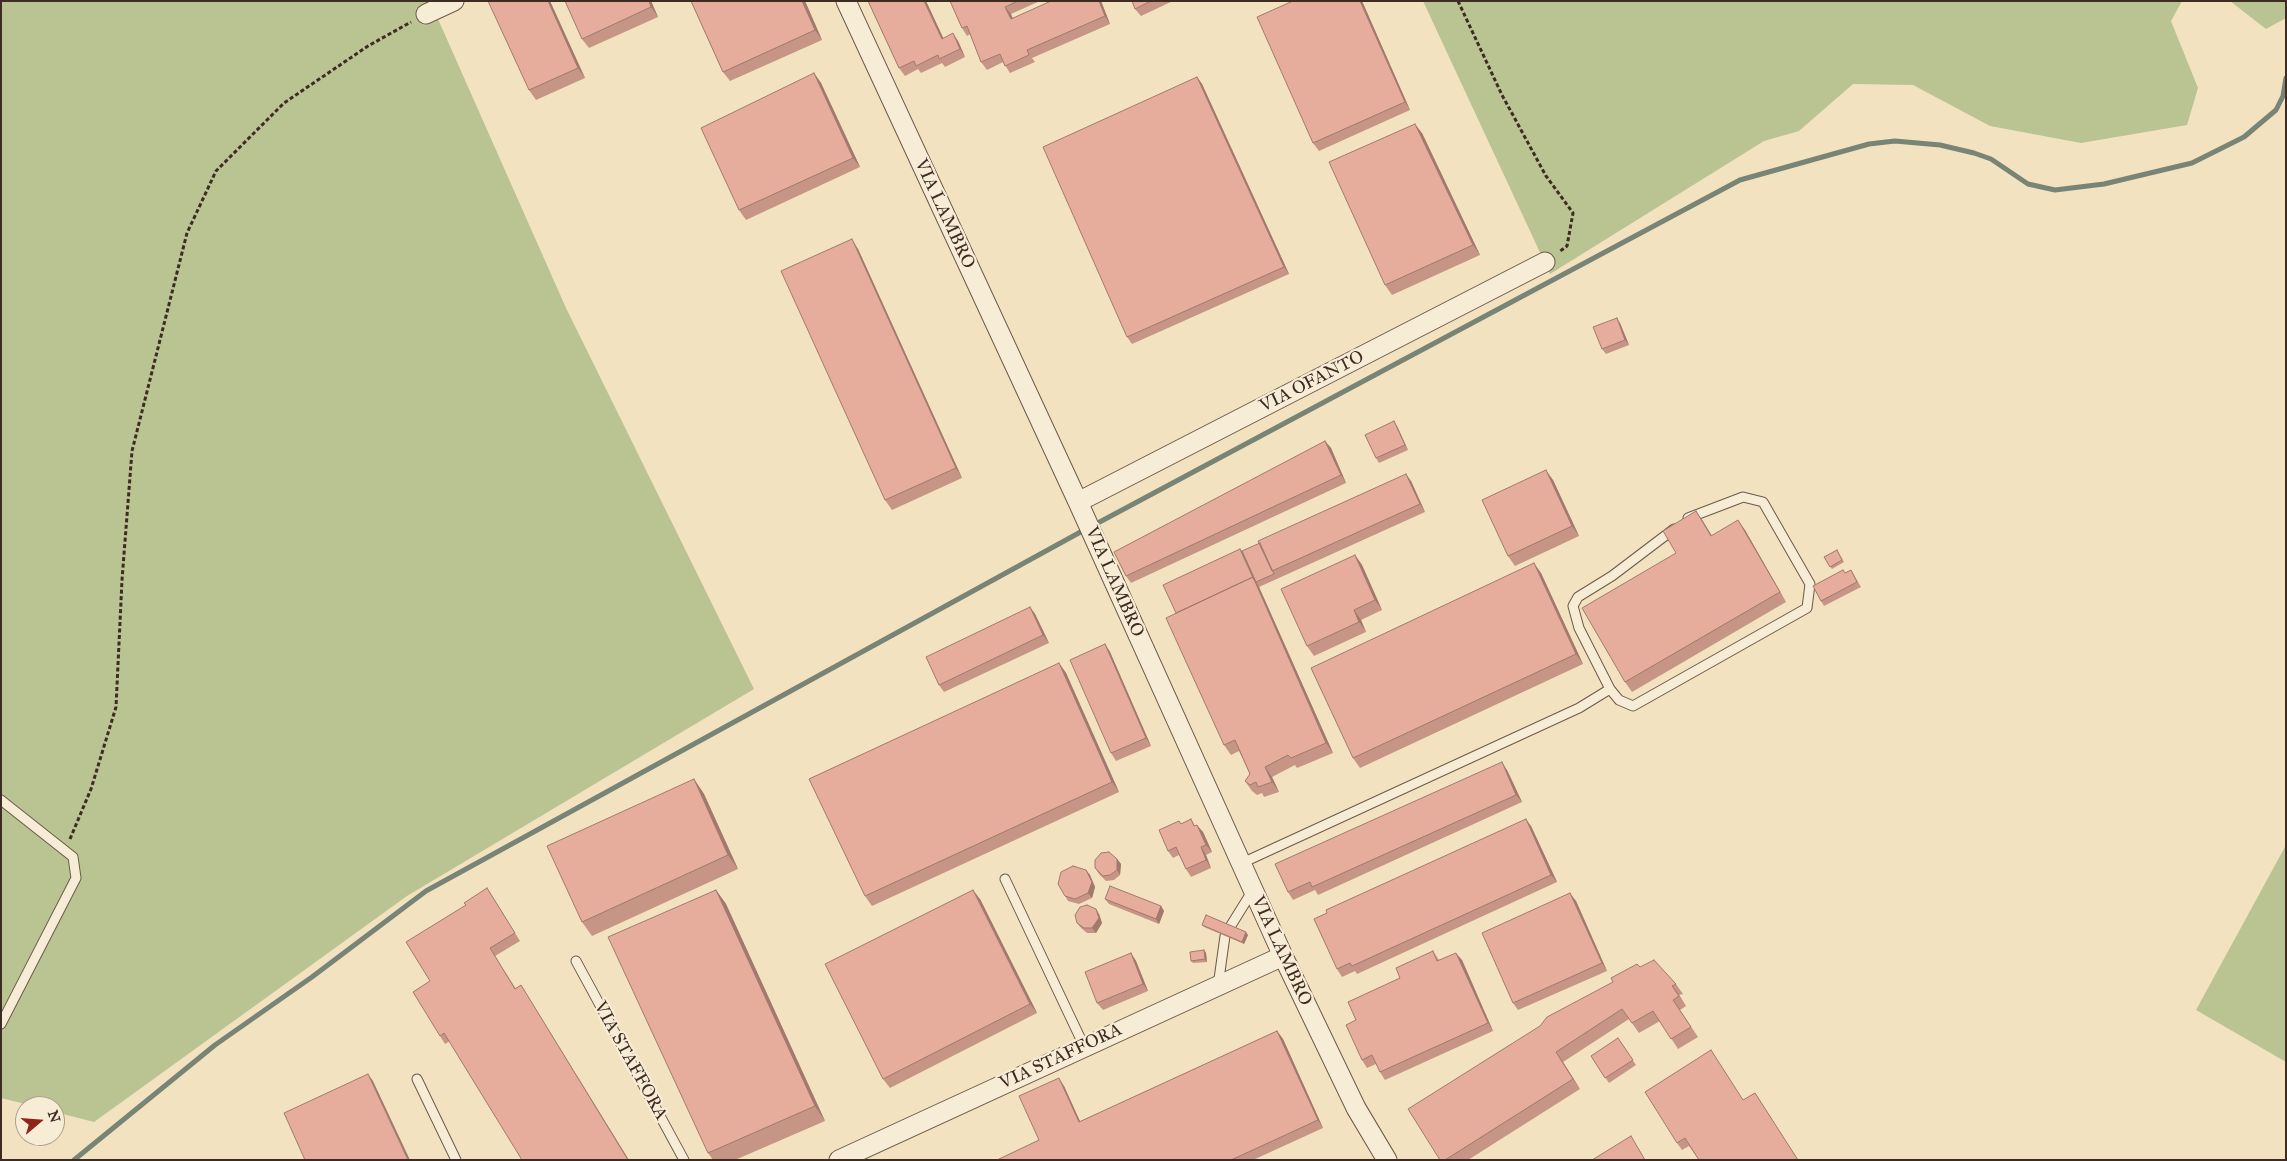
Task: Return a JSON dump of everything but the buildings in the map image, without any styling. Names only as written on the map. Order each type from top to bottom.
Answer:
[{"type":"street","points":[[426,14],[454,1]]},
{"type":"street","name":"VIA LAMBRO","points":[[846,1],[1096,542],[1242,863],[1282,956],[1356,1108],[1387,1160]]},
{"type":"street","name":"VIA OFANTO","points":[[1080,507],[1545,262]]},
{"type":"street","name":"VIA STAFFORA","points":[[839,1160],[1282,956]]},
{"type":"lane","points":[[1743,496],[1763,502],[1810,584],[1807,608],[1633,706],[1620,700],[1610,689],[1579,628],[1574,606],[1578,597],[1612,576],[1688,518],[1743,496]]},
{"type":"lane","points":[[1242,863],[1579,708],[1610,689]]},
{"type":"lane","points":[[1,800],[73,857],[76,878],[1,1024]]},
{"type":"lane","points":[[1006,879],[1084,1046]]},
{"type":"lane","points":[[1230,927],[1253,889]]},
{"type":"lane","points":[[1218,986],[1225,936]]},
{"type":"lane","name":"VIA STAFFORA","points":[[576,961],[684,1160]]},
{"type":"lane","points":[[417,1079],[456,1160]]},
{"type":"path","points":[[1458,1],[1506,104],[1546,176],[1573,213],[1567,246],[1545,262]]},
{"type":"path","points":[[65,851],[91,789],[116,707],[122,580],[132,451],[186,233],[216,171],[284,103],[368,46],[426,14]]},
{"type":"green space","points":[[1,1],[430,1],[566,308],[754,689],[407,896],[94,1122],[65,1115],[65,1096],[15,1096],[15,1102],[1,1098]]},
{"type":"green space","points":[[1423,1],[2182,1],[2171,21],[2198,88],[2187,125],[2081,143],[1990,126],[1913,85],[1853,84],[1799,131],[1764,141],[1550,274]]},
{"type":"green space","points":[[2230,1],[2286,1],[2286,18],[2266,29]]},
{"type":"green space","points":[[2286,845],[2286,1062],[2196,1010]]},
{"type":"waterway","points":[[1094,525],[1740,180],[1869,144],[1895,141],[1940,145],[1974,153],[1991,159],[2028,184],[2055,190],[2104,184],[2192,163],[2244,137],[2276,110],[2283,96],[2286,78]]},
{"type":"waterway","points":[[74,1160],[215,1045],[312,977],[426,891],[1086,529]]}]
